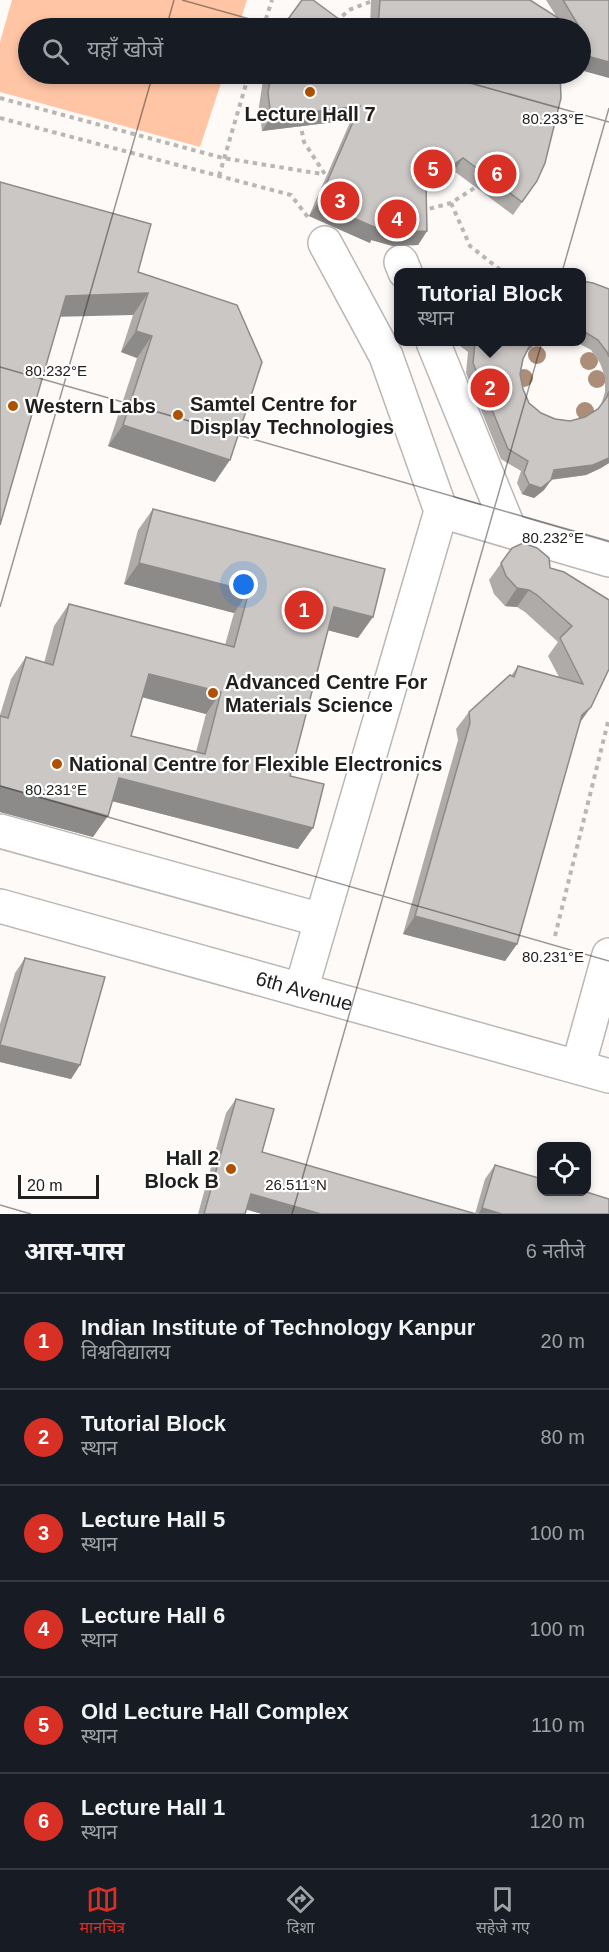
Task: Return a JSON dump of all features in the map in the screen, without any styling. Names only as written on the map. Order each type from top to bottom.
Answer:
[{"type":"street","points":[[302,990],[441,511],[386,356],[325,243]]},
{"type":"street","points":[[435,346],[510,531]]},
{"type":"street","points":[[441,511],[609,560]]},
{"type":"street","points":[[0,831],[321,920]]},
{"type":"street","name":"6th Avenue","points":[[0,906],[609,1076]]},
{"type":"street","points":[[578,1067],[609,955]]},
{"type":"path","points":[[266,18],[272,0]]},
{"type":"path","points":[[340,18],[349,10],[375,0]]},
{"type":"path","points":[[219,176],[246,84]]},
{"type":"path","points":[[0,98],[223,158],[323,174]]},
{"type":"path","points":[[299,114],[304,142],[323,174],[330,180]]},
{"type":"path","points":[[0,118],[291,195],[325,243]]},
{"type":"path","points":[[414,212],[451,203],[479,184],[486,176]]},
{"type":"path","points":[[451,203],[470,246],[497,268]]},
{"type":"path","points":[[555,936],[609,718]]},
{"type":"shaded area","points":[[12,0],[247,0],[241,18],[18,18],[18,84],[221,84],[200,147],[0,92],[0,42]]},
{"type":"building","points":[[302,0],[313,0],[337,18],[289,18]]},
{"type":"building","points":[[380,0],[530,0],[558,18],[379,18]]},
{"type":"building","points":[[563,0],[609,0],[609,62],[591,57],[591,18],[574,18]]},
{"type":"building","points":[[269,84],[560,84],[561,98],[545,163],[537,181],[522,202],[463,158],[426,184],[427,231],[402,232],[380,227],[379,229],[318,203],[360,106],[271,117],[268,93]]},
{"type":"building","points":[[0,182],[151,224],[138,272],[237,305],[262,362],[230,460],[123,425],[152,336],[136,331],[148,293],[66,296],[0,525]]},
{"type":"building","points":[[586,282],[609,289],[609,357],[598,340],[586,333]]},
{"type":"building","points":[[475,346],[530,346],[523,359],[520,374],[523,389],[529,403],[541,413],[555,419],[570,421],[585,417],[598,409],[609,391],[609,458],[593,465],[554,470],[551,480],[541,488],[529,484],[524,473],[528,461],[508,449],[473,363]]},
{"type":"building","points":[[153,509],[385,569],[373,617],[334,607],[290,776],[324,784],[313,828],[119,778],[108,816],[0,786],[0,716],[8,718],[26,657],[53,665],[69,604],[234,647],[249,591],[139,563]],"holes":[[[149,674],[221,692],[205,754],[131,736]]]},
{"type":"building","points":[[523,543],[537,548],[549,558],[550,568],[564,572],[609,600],[609,669],[591,707],[582,715],[517,944],[415,916],[470,723],[469,712],[510,675],[514,677],[518,666],[583,684],[560,638],[572,626],[537,595],[529,590],[517,588],[506,576],[501,563],[512,548]]},
{"type":"building","points":[[25,958],[105,977],[80,1065],[0,1045]]},
{"type":"building","points":[[236,1099],[274,1109],[262,1152],[476,1214],[321,1214],[251,1194],[245,1214],[204,1214]]},
{"type":"building","points":[[495,1165],[537,1178],[537,1196],[591,1196],[591,1193],[609,1199],[609,1214],[502,1214],[482,1208]]},
{"type":"place","name":"Lecture Hall 7","points":[[310,92]]},
{"type":"place","name":"Old Lecture Hall Complex","points":[[433,169]]},
{"type":"place","name":"Lecture Hall 1","points":[[497,174]]},
{"type":"place","name":"Lecture Hall 5","points":[[340,201]]},
{"type":"place","name":"Lecture Hall 6","points":[[397,219]]},
{"type":"place","name":"Tutorial Block","points":[[490,388]]},
{"type":"place","name":"Western Labs","points":[[13,406]]},
{"type":"place","name":"Samtel Centre for Display Technologies","points":[[178,415]]},
{"type":"place","name":"Indian Institute of Technology Kanpur","points":[[304,610]]},
{"type":"place","name":"Advanced Centre For Materials Science","points":[[213,693]]},
{"type":"place","name":"National Centre for Flexible Electronics","points":[[57,764]]},
{"type":"place","name":"Hall 2 Block B","points":[[231,1169]]}]
